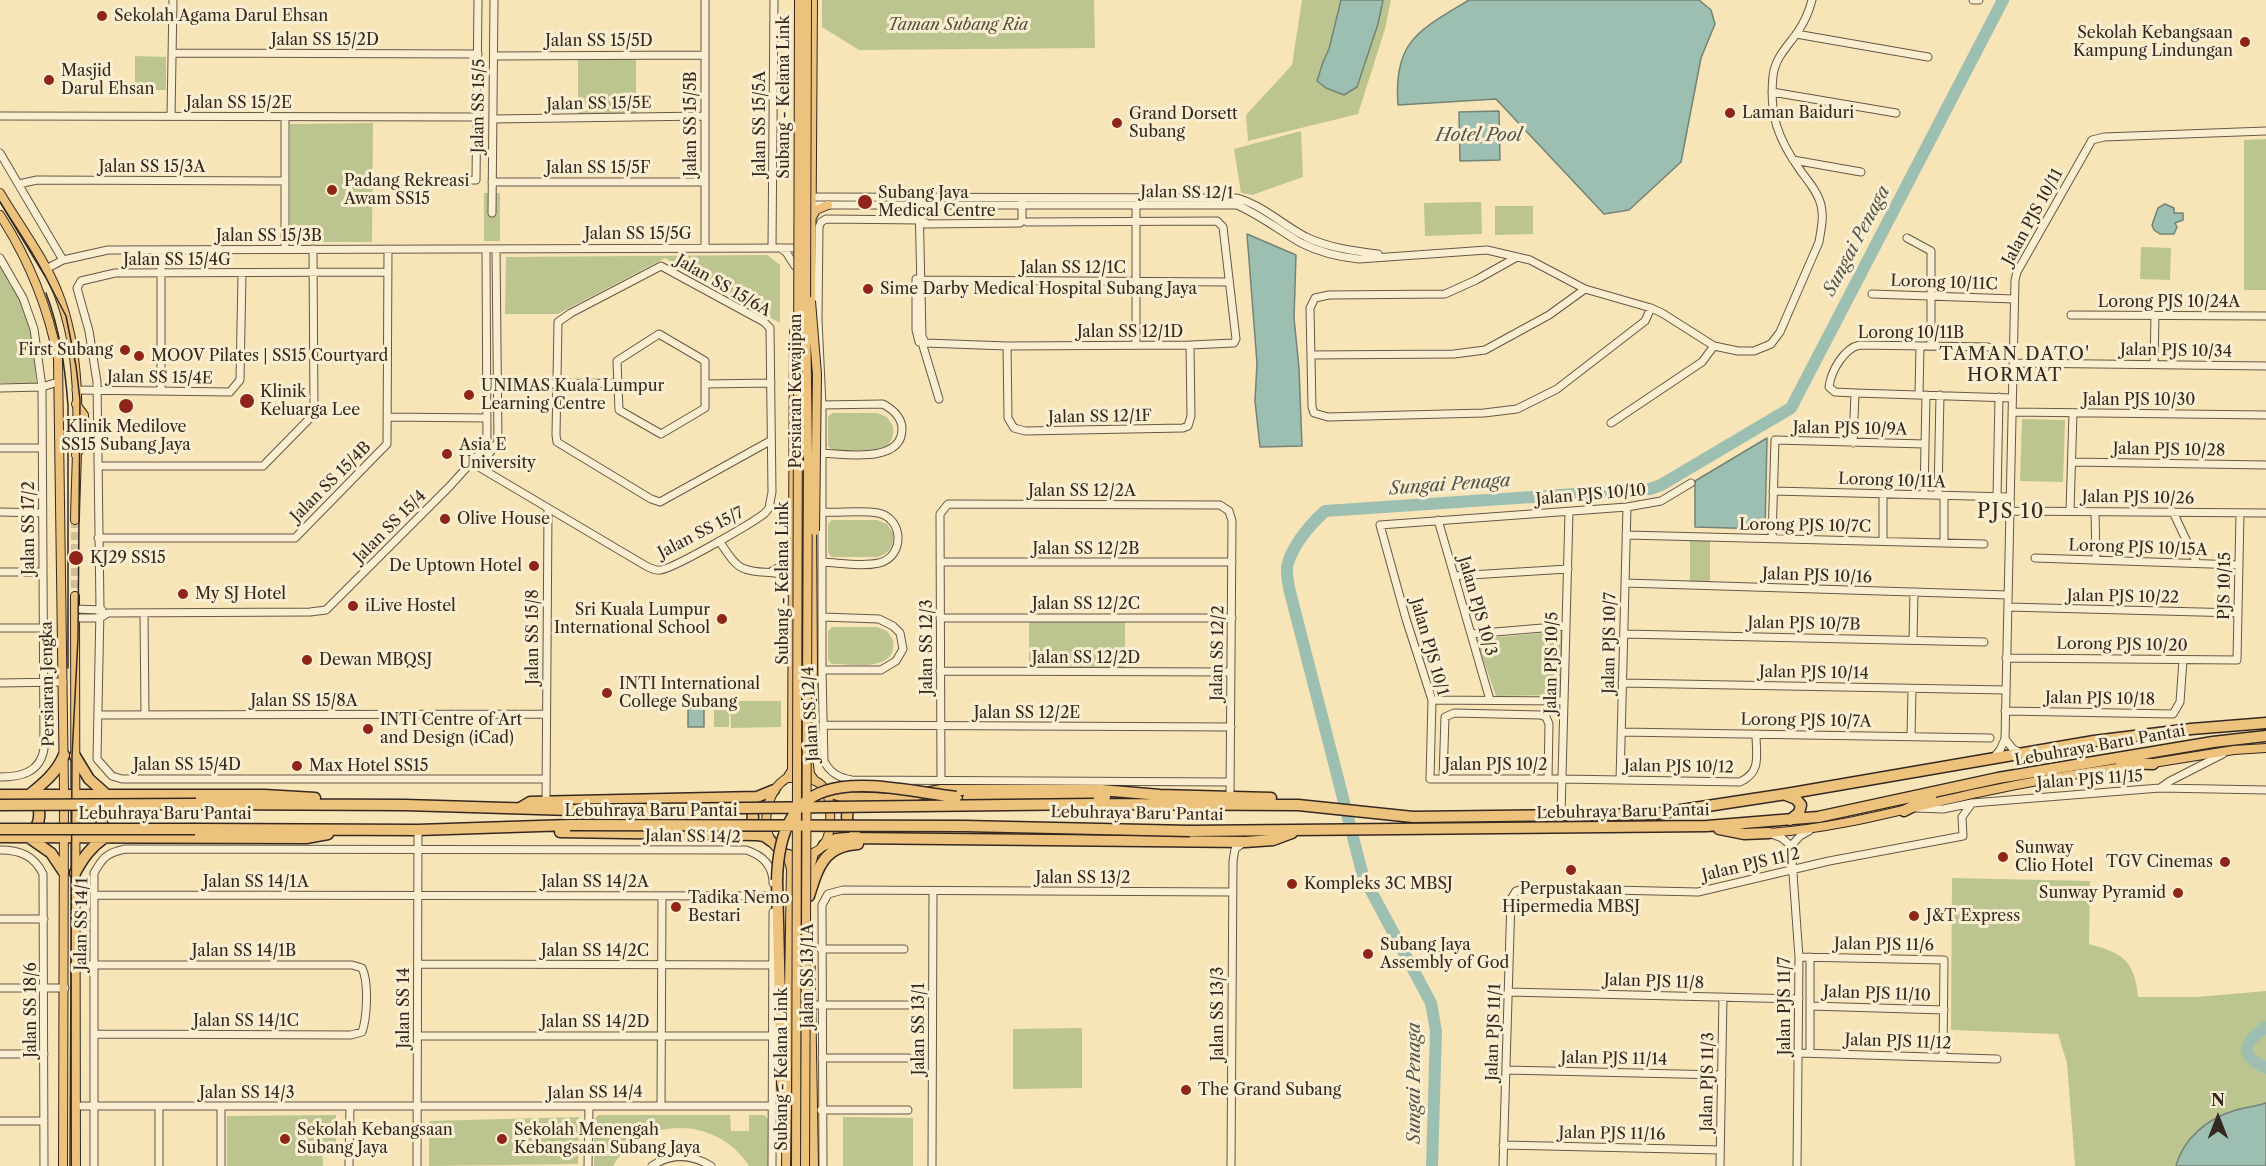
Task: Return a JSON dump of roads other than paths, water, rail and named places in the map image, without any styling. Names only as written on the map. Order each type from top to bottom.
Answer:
[{"type":"highway","name":"Lebuhraya Baru Pantai","points":[[0,805],[342,804],[572,810],[1094,804],[1298,805],[1392,815],[1562,815],[1671,812],[1786,794],[2019,752],[2180,730],[2266,723]]},
{"type":"highway","name":"Lebuhraya Baru Pantai","points":[[0,829],[192,839],[352,829],[418,830],[570,825],[964,826],[1190,831],[1707,826],[1818,817],[1943,789],[2213,742],[2266,736]]},
{"type":"highway","points":[[29,795],[70,756],[89,779],[107,795]]},
{"type":"highway","points":[[2100,762],[2153,764]]},
{"type":"highway","points":[[787,1103],[782,1083],[776,961],[780,844],[790,819],[801,807],[824,792],[851,785],[956,797],[1032,799],[1160,795],[1230,796],[1280,798],[1298,805]]},
{"type":"highway","points":[[827,792],[836,796],[858,798],[906,799],[941,790],[1101,789],[1160,795]]},
{"type":"highway","points":[[1904,811],[1935,796],[1943,789]]},
{"type":"highway","points":[[517,809],[530,802],[748,797],[764,795],[774,790]]},
{"type":"highway","points":[[1786,794],[1796,799],[1801,805],[1799,813],[1790,820]]},
{"type":"highway","points":[[0,795],[264,795],[325,798],[342,804]]},
{"type":"highway","points":[[29,795],[34,798],[40,811],[39,822],[29,837]]},
{"type":"highway","points":[[106,838],[100,811],[103,799],[107,795]]},
{"type":"highway","points":[[748,797],[753,808],[750,835]]},
{"type":"highway","points":[[858,798],[848,809],[847,822],[854,830],[869,838]]},
{"type":"highway","points":[[509,826],[526,831],[750,835],[764,836],[771,841]]},
{"type":"highway","points":[[1707,826],[1744,834],[1770,833]]},
{"type":"highway","points":[[824,845],[836,839],[869,838],[1245,842],[1273,840],[1300,830]]},
{"type":"highway","points":[[0,837],[192,839]]},
{"type":"highway","points":[[29,837],[51,853],[63,871]]},
{"type":"highway","points":[[75,873],[93,846],[106,838]]},
{"type":"highway","points":[[809,896],[816,872],[823,859],[831,852],[847,845],[872,844],[888,838]]},
{"type":"main road","name":"Persiaran Kewajipan","points":[[787,778],[792,770],[798,0]]},
{"type":"main road","name":"Subang - Kelana Link","points":[[796,1166],[798,0]]},
{"type":"main road","points":[[807,0],[807,243],[817,374],[815,669],[812,698]]},
{"type":"main road","name":"Persiaran Kewajipan","points":[[813,0],[810,201],[812,698],[809,768],[815,781]]},
{"type":"main road","points":[[0,193],[58,293],[71,344],[76,404],[84,415],[85,442],[76,456],[75,520]]},
{"type":"main road","points":[[795,284],[797,270],[796,199],[810,201]]},
{"type":"main road","points":[[811,220],[816,210],[828,205]]},
{"type":"main road","name":"Persiaran Jengka","points":[[0,215],[30,268],[43,300],[58,359],[63,682],[70,756]]},
{"type":"main road","name":"Subang - Kelana Link","points":[[805,1166],[807,243]]},
{"type":"main road","name":"Persiaran Jengka","points":[[63,1166],[63,871],[69,838],[75,596]]},
{"type":"main road","points":[[1770,833],[1809,831],[1917,808],[1978,792],[2234,750],[2266,748]]},
{"type":"main road","points":[[787,778],[815,781],[827,792],[830,802],[828,840],[814,853],[787,854],[771,841],[768,830],[768,810],[774,790],[787,778]]},
{"type":"main road","name":"Persiaran Jengka","points":[[69,838],[75,873],[77,965],[75,1166]]},
{"type":"main road","points":[[814,853],[809,868],[814,1166]]},
{"type":"main road","points":[[786,1166],[791,869],[787,854]]},
{"type":"main road","points":[[64,1106],[76,1106]]},
{"type":"street","points":[[171,116],[173,0]]},
{"type":"street","points":[[376,181],[476,180],[478,0]]},
{"type":"street","name":"Jalan SS 15/5","points":[[492,213],[494,0]]},
{"type":"street","name":"Jalan SS 15/5B","points":[[705,0],[705,248]]},
{"type":"street","name":"Jalan SS 15/5A","points":[[774,0],[776,248]]},
{"type":"street","points":[[1611,423],[1702,362],[1714,346],[1738,351],[1754,351],[1771,344],[1780,332],[1796,300],[1819,242],[1823,219],[1816,193],[1793,160],[1773,117],[1772,92],[1776,62],[1796,34],[1808,13],[1812,0]]},
{"type":"street","points":[[1973,0],[1979,0]]},
{"type":"street","points":[[1796,34],[1928,57]]},
{"type":"street","name":"Jalan SS 15/2D","points":[[172,53],[478,54]]},
{"type":"street","name":"Jalan SS 15/5D","points":[[494,56],[705,55]]},
{"type":"street","points":[[1772,92],[1896,113]]},
{"type":"street","name":"Jalan SS 15/2E","points":[[0,116],[478,117]]},
{"type":"street","name":"Jalan SS 15/5E","points":[[493,119],[705,116]]},
{"type":"street","points":[[285,117],[285,249]]},
{"type":"street","name":"Jalan PJS 10/11","points":[[2005,739],[2016,276],[2092,140],[2103,137],[2266,131]]},
{"type":"street","points":[[0,153],[63,260]]},
{"type":"street","points":[[1793,160],[1861,172]]},
{"type":"street","name":"Jalan SS 15/3A","points":[[19,184],[37,180],[285,181]]},
{"type":"street","name":"Jalan SS 15/5F","points":[[492,182],[705,182]]},
{"type":"street","points":[[919,196],[922,336],[939,399]]},
{"type":"street","name":"Jalan SS 12/1","points":[[810,201],[919,196],[1022,201],[1136,202],[1237,198],[1250,202],[1308,238],[1340,249],[1390,256],[1487,250],[1541,264],[1585,289],[1651,308],[1714,346]]},
{"type":"street","name":"Jalan SS 12/1","points":[[810,201],[828,205],[919,205],[1022,201]]},
{"type":"street","points":[[920,221],[1020,223],[1022,221],[1022,201]]},
{"type":"street","points":[[1136,202],[1136,345]]},
{"type":"street","name":"Jalan SS 12/4","points":[[920,221],[826,219],[821,222],[819,324],[822,405],[824,761],[828,768],[843,779],[1230,782]]},
{"type":"street","points":[[1027,222],[1217,221],[1223,227],[1229,282]]},
{"type":"street","points":[[1907,238],[1931,251],[1931,346]]},
{"type":"street","points":[[776,248],[786,252],[795,266]]},
{"type":"street","name":"Jalan SS 15/5G","points":[[496,249],[795,248]]},
{"type":"street","points":[[98,466],[263,466],[314,414],[313,249]]},
{"type":"street","name":"Jalan SS 15/4B","points":[[98,538],[295,538],[387,444],[388,249]]},
{"type":"street","name":"Jalan SS 15/4","points":[[476,465],[487,445],[486,249]]},
{"type":"street","name":"Jalan SS 15/3B","points":[[46,269],[63,260],[108,250],[496,249]]},
{"type":"street","name":"Jalan SS 15/4","points":[[75,613],[100,609],[108,613],[326,610],[498,442],[496,249]]},
{"type":"street","points":[[160,250],[161,391]]},
{"type":"street","points":[[1518,257],[1445,294],[1315,298],[1310,309],[1314,413],[1320,416],[1484,413],[1517,409],[1557,389],[1645,321],[1651,308]]},
{"type":"street","name":"Jalan SS 17/2","points":[[0,258],[23,298],[34,329],[42,387],[44,682],[43,755],[27,774],[19,777],[0,777]]},
{"type":"street","name":"Jalan SS 15/6A","points":[[770,441],[660,502],[651,500],[557,442],[558,322],[661,266],[764,322],[770,328],[771,383]]},
{"type":"street","name":"Jalan SS 15/4G","points":[[97,391],[89,331],[77,288],[81,281],[115,273],[387,272]]},
{"type":"street","name":"Jalan SS 15/4E","points":[[76,390],[230,392],[240,380],[242,273]]},
{"type":"street","name":"Jalan SS 12/1C","points":[[919,280],[1229,282]]},
{"type":"street","name":"Jalan SS 12/1D","points":[[924,344],[949,348],[1234,343],[1236,339],[1229,282]]},
{"type":"street","points":[[1312,355],[1454,354],[1485,350],[1548,315],[1585,289]]},
{"type":"street","name":"Lorong 10/11C","points":[[1872,294],[2014,299]]},
{"type":"street","name":"Lorong PJS 10/24A","points":[[2071,315],[2266,316]]},
{"type":"street","points":[[2154,364],[2155,315]]},
{"type":"street","points":[[662,334],[704,359],[705,408],[661,434],[619,410],[617,383],[617,361],[662,334]]},
{"type":"street","name":"Jalan SS 12/1F","points":[[1007,346],[1008,418],[1014,428],[1025,431],[1183,428],[1188,426],[1191,416],[1190,345]]},
{"type":"street","name":"Lorong 10/11B","points":[[1988,347],[1851,346],[1829,387],[1834,392],[2012,398]]},
{"type":"street","points":[[1920,346],[1925,444],[1924,495]]},
{"type":"street","name":"Jalan PJS 10/34","points":[[2013,363],[2266,366]]},
{"type":"street","points":[[0,388],[42,387],[58,382]]},
{"type":"street","points":[[488,387],[617,383]]},
{"type":"street","points":[[705,384],[771,383]]},
{"type":"street","name":"Jalan SS 15/7","points":[[476,465],[646,566],[660,571],[758,519],[769,508],[772,492],[771,383]]},
{"type":"street","name":"Jalan SS 15/4D","points":[[97,391],[100,609],[97,759],[112,776],[122,778],[264,779],[546,779]]},
{"type":"street","points":[[1853,443],[1854,393]]},
{"type":"street","points":[[1940,395],[1944,543]]},
{"type":"street","points":[[1997,497],[1999,397]]},
{"type":"street","points":[[821,453],[879,454],[891,450],[899,441],[902,428],[899,417],[891,408],[883,404],[822,405]]},
{"type":"street","name":"Jalan PJS 10/30","points":[[2012,412],[2266,415]]},
{"type":"street","points":[[2070,511],[2073,413]]},
{"type":"street","points":[[387,417],[487,418]]},
{"type":"street","points":[[812,418],[822,417]]},
{"type":"street","name":"Jalan PJS 10/9A","points":[[1773,491],[1774,440],[1925,444]]},
{"type":"street","points":[[0,448],[42,448]]},
{"type":"street","name":"Jalan PJS 10/28","points":[[2072,462],[2266,465]]},
{"type":"street","name":"Jalan PJS 10/10","points":[[1380,525],[1627,507],[1661,501],[1691,483]]},
{"type":"street","points":[[1772,538],[1773,491]]},
{"type":"street","name":"Lorong 10/11A","points":[[1773,491],[2010,497]]},
{"type":"street","points":[[1883,494],[1883,541]]},
{"type":"street","name":"Jalan SS 12/2A","points":[[940,514],[948,504],[1220,506],[1229,511]]},
{"type":"street","name":"Jalan PJS 10/7","points":[[1620,780],[1627,507]]},
{"type":"street","name":"Jalan SS 15/8","points":[[546,801],[548,509]]},
{"type":"street","name":"Jalan SS 12/2","points":[[1229,511],[1232,521],[1233,562],[1230,796]]},
{"type":"street","name":"Jalan PJS 10/26","points":[[2010,511],[2266,513]]},
{"type":"street","points":[[0,512],[42,513]]},
{"type":"street","points":[[823,512],[879,513],[891,519],[897,530],[899,542],[894,555],[880,563],[823,562]]},
{"type":"street","name":"Jalan PJS 10/5","points":[[1562,815],[1569,512]]},
{"type":"street","points":[[2095,512],[2096,560]]},
{"type":"street","points":[[2173,512],[2197,563]]},
{"type":"street","name":"PJS 10/15","points":[[2237,660],[2240,513]]},
{"type":"street","name":"Jalan SS 12/3","points":[[940,514],[941,780]]},
{"type":"street","name":"Jalan PJS 10/3","points":[[1438,520],[1490,700]]},
{"type":"street","name":"Jalan PJS 10/1","points":[[1380,525],[1432,700],[1431,779]]},
{"type":"street","name":"Lorong PJS 10/7C","points":[[1626,535],[1984,544]]},
{"type":"street","points":[[719,541],[739,566],[746,570],[783,573],[792,579]]},
{"type":"street","points":[[772,571],[785,564],[792,555]]},
{"type":"street","name":"Lorong PJS 10/15A","points":[[2035,558],[2240,565]]},
{"type":"street","name":"Jalan SS 12/2B","points":[[940,562],[1233,562]]},
{"type":"street","points":[[1454,576],[1568,569]]},
{"type":"street","points":[[0,572],[43,572]]},
{"type":"street","name":"Jalan PJS 10/16","points":[[1625,583],[2008,595]]},
{"type":"street","points":[[1913,640],[1914,592]]},
{"type":"street","name":"Jalan PJS 10/22","points":[[2008,607],[2238,613]]},
{"type":"street","points":[[75,613],[100,618],[108,613]]},
{"type":"street","points":[[144,613],[145,715]]},
{"type":"street","points":[[822,617],[879,619],[893,626],[900,633],[903,649],[896,661],[881,670],[822,670]]},
{"type":"street","name":"Jalan SS 12/2C","points":[[940,618],[1232,618]]},
{"type":"street","points":[[1471,634],[1566,626]]},
{"type":"street","points":[[0,628],[42,628]]},
{"type":"street","name":"Jalan PJS 10/7B","points":[[1624,634],[1984,642]]},
{"type":"street","name":"Lorong PJS 10/20","points":[[2006,658],[2237,660]]},
{"type":"street","name":"Jalan PJS 10/18","points":[[2005,711],[2173,714],[2180,702],[2182,660]]},
{"type":"street","name":"Jalan SS 12/2D","points":[[940,670],[1231,672]]},
{"type":"street","points":[[0,683],[63,682]]},
{"type":"street","name":"Jalan PJS 10/14","points":[[1622,683],[2006,690]]},
{"type":"street","points":[[1911,736],[1912,689]]},
{"type":"street","points":[[1432,700],[1564,701]]},
{"type":"street","points":[[1443,779],[1445,717],[1454,713],[1546,717],[1549,724],[1548,779]]},
{"type":"street","name":"Jalan SS 15/8A","points":[[98,715],[546,714]]},
{"type":"street","name":"Jalan SS 12/2E","points":[[823,725],[1231,727]]},
{"type":"street","name":"Lorong PJS 10/7A","points":[[1621,732],[1990,738]]},
{"type":"street","name":"Jalan PJS 10/12","points":[[1562,779],[1740,783],[1753,774],[1756,766],[1756,734]]},
{"type":"street","points":[[1994,757],[2005,739],[2013,749],[2019,752]]},
{"type":"street","points":[[2160,788],[2234,750]]},
{"type":"street","points":[[2176,788],[2188,772]]},
{"type":"street","points":[[264,779],[264,795]]},
{"type":"street","name":"Jalan PJS 10/2","points":[[1431,779],[1562,779]]},
{"type":"street","name":"Jalan PJS 11/15","points":[[1917,808],[1943,809],[1972,803],[2160,788],[2266,790]]},
{"type":"street","points":[[1943,809],[1962,817],[1972,803]]},
{"type":"street","name":"Jalan PJS 11/2","points":[[1511,899],[1516,891],[1526,888],[1698,891],[1793,869],[1964,836],[1962,817]]},
{"type":"street","name":"Jalan SS 14","points":[[417,1166],[418,830]]},
{"type":"street","points":[[1770,833],[1782,838],[1791,846],[1800,836],[1809,831]]},
{"type":"street","points":[[684,834],[684,850]]},
{"type":"street","name":"Jalan SS 14/1","points":[[94,1166],[94,873],[110,852],[192,839],[418,849]]},
{"type":"street","points":[[1219,842],[1228,850],[1233,861]]},
{"type":"street","points":[[1233,861],[1235,849],[1245,842]]},
{"type":"street","name":"Jalan PJS 11/7","points":[[1791,846],[1799,957],[1797,1166]]},
{"type":"street","name":"Jalan SS 14/2","points":[[418,849],[746,850],[759,854],[767,862],[773,875],[776,961],[772,1036],[772,1166]]},
{"type":"street","name":"Jalan SS 18/6","points":[[0,850],[19,850],[31,858],[43,874],[44,1166]]},
{"type":"street","name":"Jalan SS 13/3","points":[[1232,1166],[1233,861]]},
{"type":"street","name":"Jalan SS 13/1A","points":[[823,1166],[822,905],[828,894],[843,890],[933,891]]},
{"type":"street","name":"Jalan SS 13/2","points":[[933,891],[1233,892]]},
{"type":"street","name":"Jalan SS 13/1","points":[[932,1166],[933,891]]},
{"type":"street","name":"Jalan SS 14/1A","points":[[95,896],[418,896]]},
{"type":"street","name":"Jalan SS 14/2A","points":[[418,896],[773,896]]},
{"type":"street","points":[[661,1106],[662,896]]},
{"type":"street","name":"Jalan PJS 11/1","points":[[1503,1166],[1511,899]]},
{"type":"street","points":[[0,919],[44,919]]},
{"type":"street","points":[[821,949],[904,949]]},
{"type":"street","name":"Jalan PJS 11/6","points":[[1799,957],[1944,960],[1943,1056]]},
{"type":"street","name":"Jalan PJS 11/7","points":[[1810,957],[1810,1053]]},
{"type":"street","name":"Jalan SS 14/2C","points":[[418,964],[662,965],[776,961]]},
{"type":"street","points":[[77,965],[94,964]]},
{"type":"street","name":"Jalan SS 14/1B","points":[[94,964],[352,964],[364,971],[366,998]]},
{"type":"street","points":[[0,988],[64,988]]},
{"type":"street","name":"Jalan PJS 11/8","points":[[1508,992],[1799,999]]},
{"type":"street","name":"Jalan SS 14/1C","points":[[94,1034],[351,1035],[362,1032],[365,1023],[366,998]]},
{"type":"street","name":"Jalan PJS 11/3","points":[[1720,1166],[1723,998]]},
{"type":"street","points":[[811,1005],[907,1005]]},
{"type":"street","name":"Jalan PJS 11/10","points":[[1810,1006],[1944,1010]]},
{"type":"street","name":"Jalan SS 14/2D","points":[[417,1036],[772,1036]]},
{"type":"street","name":"Jalan PJS 11/12","points":[[1799,1053],[1997,1059]]},
{"type":"street","points":[[0,1054],[44,1054]]},
{"type":"street","points":[[822,1058],[908,1058]]},
{"type":"street","name":"Jalan PJS 11/14","points":[[1506,1070],[1722,1075]]},
{"type":"street","name":"Jalan SS 14/3","points":[[76,1106],[417,1106]]},
{"type":"street","points":[[159,1106],[159,1166]]},
{"type":"street","points":[[221,1106],[221,1166]]},
{"type":"street","points":[[350,1166],[351,1106]]},
{"type":"street","name":"Jalan SS 14/4","points":[[417,1106],[772,1106]]},
{"type":"street","points":[[588,1166],[589,1107]]},
{"type":"street","points":[[821,1110],[908,1110]]},
{"type":"street","points":[[0,1121],[44,1121]]},
{"type":"street","name":"Jalan PJS 11/16","points":[[1503,1145],[1720,1150]]},
{"type":"street","points":[[652,1166],[673,1156],[688,1156],[702,1160],[711,1166]]},
{"type":"water","points":[[1341,0],[1383,0],[1378,24],[1357,87],[1344,95],[1326,88],[1317,81],[1329,49]]},
{"type":"water","points":[[1469,0],[1699,0],[1711,10],[1715,24],[1701,58],[1681,162],[1629,210],[1604,214],[1496,99],[1398,105],[1400,65],[1413,39],[1424,29]]},
{"type":"water","name":"Hotel Pool","points":[[1499,111],[1500,160],[1460,161],[1459,112]]},
{"type":"water","points":[[2165,204],[2174,208],[2174,213],[2183,213],[2183,220],[2175,223],[2177,227],[2174,234],[2160,234],[2154,230],[2152,225],[2158,208]]},
{"type":"water","points":[[1247,234],[1296,255],[1294,318],[1299,368],[1302,446],[1260,447],[1255,401],[1257,363]]},
{"type":"water","points":[[1767,438],[1765,529],[1695,527],[1695,481]]},
{"type":"water","points":[[688,700],[704,700],[704,727],[688,727]]},
{"type":"water","points":[[2266,1103],[2266,1166],[2176,1166],[2184,1147],[2205,1125],[2233,1111]]},
{"type":"waterway","name":"Sungai Penaga","points":[[1432,1166],[1436,1031],[1431,1003],[1363,876],[1289,588],[1287,566],[1294,548],[1308,528],[1325,511],[1650,489],[1661,485],[1791,408],[2003,0]]},
{"type":"waterway","points":[[2266,1027],[2253,1038],[2247,1048],[2251,1058],[2266,1068]]},
{"type":"tunnel","points":[[75,520],[75,596]]},
{"type":"tram line","points":[[0,202],[45,276],[66,316],[80,400],[78,638],[72,756],[70,1166]]},
{"type":"tram line","points":[[46,293],[61,349],[68,406],[68,668]]},
{"type":"place","name":"Sekolah Agama Darul Ehsan","points":[[102,16]]},
{"type":"place","name":"Sekolah Kebangsaan Kampung Lindungan","points":[[2245,42]]},
{"type":"place","name":"Masjid Darul Ehsan","points":[[49,80]]},
{"type":"place","name":"Laman Baiduri","points":[[1730,113]]},
{"type":"place","name":"Grand Dorsett Subang","points":[[1117,123]]},
{"type":"place","name":"Padang Rekreasi Awam SS15","points":[[332,190]]},
{"type":"place","name":"Subang Jaya Medical Centre","points":[[865,202]]},
{"type":"place","name":"Sime Darby Medical Hospital Subang Jaya","points":[[868,289]]},
{"type":"place","name":"First Subang","points":[[125,350]]},
{"type":"place","name":"MOOV Pilates | SS15 Courtyard","points":[[139,356]]},
{"type":"place","name":"UNIMAS Kuala Lumpur Learning Centre","points":[[469,395]]},
{"type":"place","name":"Klinik Keluarga Lee","points":[[247,401]]},
{"type":"place","name":"Klinik Medilove SS15 Subang Jaya","points":[[126,406]]},
{"type":"place","name":"Asia E University","points":[[447,454]]},
{"type":"place","name":"Olive House","points":[[445,519]]},
{"type":"place","name":"KJ29 SS15","points":[[76,558]]},
{"type":"place","name":"De Uptown Hotel","points":[[534,566]]},
{"type":"place","name":"My SJ Hotel","points":[[183,594]]},
{"type":"place","name":"iLive Hostel","points":[[353,606]]},
{"type":"place","name":"Sri Kuala Lumpur International School","points":[[722,619]]},
{"type":"place","name":"Dewan MBQSJ","points":[[307,660]]},
{"type":"place","name":"INTI International College Subang","points":[[607,693]]},
{"type":"place","name":"INTI Centre of Art and Design (iCad)","points":[[368,729]]},
{"type":"place","name":"Max Hotel SS15","points":[[297,766]]},
{"type":"place","name":"Sunway Clio Hotel","points":[[2003,857]]},
{"type":"place","name":"TGV Cinemas","points":[[2225,862]]},
{"type":"place","name":"Perpustakaan Hipermedia MBSJ","points":[[1571,870]]},
{"type":"place","name":"Kompleks 3C MBSJ","points":[[1292,884]]},
{"type":"place","name":"Sunway Pyramid","points":[[2178,893]]},
{"type":"place","name":"Tadika Nemo Bestari","points":[[676,907]]},
{"type":"place","name":"J&T Express","points":[[1914,916]]},
{"type":"place","name":"Subang Jaya Assembly of God","points":[[1368,954]]},
{"type":"place","name":"The Grand Subang","points":[[1186,1090]]},
{"type":"place","name":"Sekolah Kebangsaan Subang Jaya","points":[[285,1139]]},
{"type":"place","name":"Sekolah Menengah Kebangsaan Subang Jaya","points":[[502,1139]]},
{"type":"district","name":"TAMAN DATO' HORMAT","points":[[2015,365]]},
{"type":"district","name":"PJS 10","points":[[2011,512]]},
{"type":"park label","name":"Taman Subang Ria","points":[[958,25]]}]
